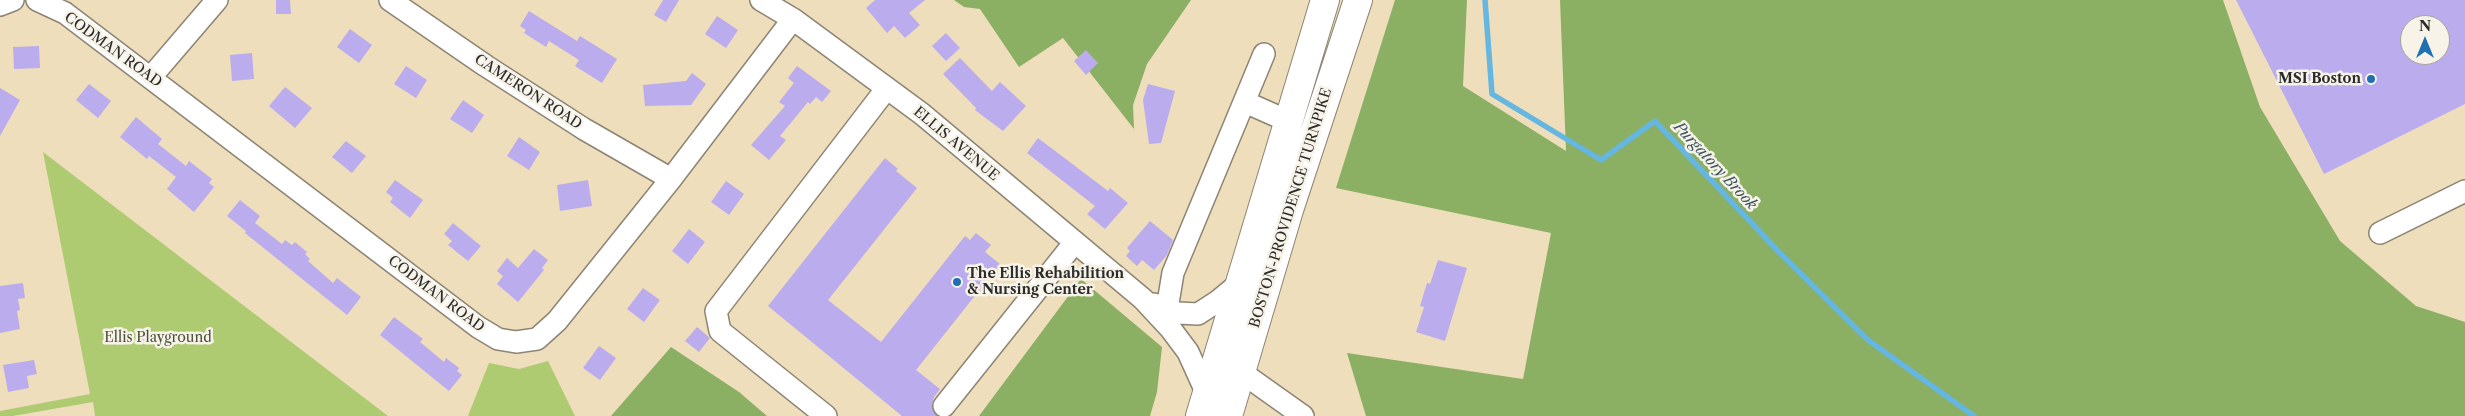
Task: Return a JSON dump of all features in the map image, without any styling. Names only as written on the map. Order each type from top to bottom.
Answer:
[{"type":"main road","name":"BOSTON-PROVIDENCE TURNPIKE","points":[[1203,405],[1290,122],[1325,0]]},
{"type":"main road","name":"BOSTON-PROVIDENCE TURNPIKE","points":[[1228,416],[1289,210],[1358,0]]},
{"type":"street","points":[[0,5],[13,0]]},
{"type":"street","name":"CODMAN ROAD","points":[[37,0],[65,13],[470,321],[498,339],[516,342],[536,339],[557,321],[671,179],[793,19]]},
{"type":"street","points":[[151,77],[217,0]]},
{"type":"street","name":"CAMERON ROAD","points":[[390,0],[486,66],[584,129],[671,179]]},
{"type":"street","name":"ELLIS AVENUE","points":[[761,0],[793,19],[922,114],[1142,299],[1170,328],[1188,352],[1203,405]]},
{"type":"street","points":[[1167,309],[1173,273],[1264,54]]},
{"type":"street","points":[[826,416],[720,331],[716,312],[887,88]]},
{"type":"street","points":[[1245,102],[1290,122]]},
{"type":"street","points":[[2380,233],[2465,191]]},
{"type":"street","points":[[944,406],[1075,242]]},
{"type":"street","name":"ELLIS AVENUE","points":[[1142,299],[1178,313],[1198,314],[1241,282]]},
{"type":"street","points":[[1241,372],[1303,416]]},
{"type":"green space","points":[[954,0],[1191,0],[1147,64],[1133,105],[1134,129],[1063,38],[1019,67],[980,9],[964,7]]},
{"type":"green space","points":[[1395,0],[1467,0],[1463,86],[1566,151],[1560,0],[2223,0],[2260,107],[2340,241],[2416,306],[2465,322],[2465,416],[1366,416],[1347,353],[1523,379],[1551,233],[1336,188]]},
{"type":"green space","name":"Ellis Playground","points":[[43,152],[388,416],[95,416],[93,402],[13,416],[0,416],[0,411],[90,394]]},
{"type":"green space","points":[[1081,279],[1162,347],[1157,392],[1150,416],[979,416]]},
{"type":"green space","points":[[671,347],[739,392],[767,416],[611,416]]},
{"type":"green space","points":[[548,361],[575,416],[468,416],[489,363],[519,369]]},
{"type":"building","points":[[276,0],[290,0],[291,14],[276,14]]},
{"type":"building","points":[[663,0],[679,0],[666,22],[654,15]]},
{"type":"building","points":[[875,0],[925,0],[909,13],[920,25],[905,38],[894,26],[887,33],[866,8]]},
{"type":"building","name":"MSI Boston","points":[[2236,0],[2465,0],[2465,104],[2324,174]]},
{"type":"building","points":[[529,11],[577,41],[580,36],[617,59],[602,83],[575,66],[579,60],[549,41],[546,47],[524,33],[526,30],[520,26]]},
{"type":"building","points":[[717,16],[738,30],[726,48],[705,34]]},
{"type":"building","points":[[350,29],[372,45],[359,63],[337,47]]},
{"type":"building","points":[[946,33],[960,48],[946,61],[932,46]]},
{"type":"building","points":[[39,46],[40,68],[14,69],[13,47]]},
{"type":"building","points":[[1086,50],[1098,63],[1086,75],[1074,61]]},
{"type":"building","points":[[252,53],[254,79],[232,81],[230,55]]},
{"type":"building","points":[[960,58],[992,91],[1000,82],[1026,106],[1003,131],[975,110],[976,108],[943,74]]},
{"type":"building","points":[[406,66],[427,80],[416,98],[394,84]]},
{"type":"building","points":[[797,66],[831,91],[822,102],[816,97],[810,104],[808,102],[780,136],[786,140],[769,160],[751,145],[785,106],[779,102],[794,83],[788,78]]},
{"type":"building","points":[[692,73],[706,84],[691,105],[645,106],[643,85],[686,81]]},
{"type":"building","points":[[89,84],[111,101],[98,118],[76,100]]},
{"type":"building","points":[[1148,84],[1175,91],[1161,143],[1149,144],[1143,100]]},
{"type":"building","points":[[285,87],[312,108],[295,128],[269,106]]},
{"type":"building","points":[[0,88],[20,100],[0,136]]},
{"type":"building","points":[[463,100],[484,115],[472,133],[450,119]]},
{"type":"building","points":[[136,117],[162,139],[158,144],[186,166],[189,161],[212,179],[209,183],[214,187],[194,212],[167,189],[176,177],[149,156],[147,159],[120,137]]},
{"type":"building","points":[[519,137],[540,152],[529,170],[507,156]]},
{"type":"building","points":[[1038,138],[1108,191],[1110,188],[1128,203],[1105,229],[1087,214],[1095,206],[1027,153]]},
{"type":"building","points":[[346,141],[366,156],[352,173],[332,157]]},
{"type":"building","name":"The Ellis Rehabilition & Nursing Center","points":[[885,158],[898,169],[896,171],[917,188],[828,300],[881,342],[965,236],[970,240],[976,233],[991,245],[985,252],[1000,264],[916,370],[940,389],[934,397],[932,405],[937,416],[902,416],[768,306]]},
{"type":"building","points":[[395,180],[423,200],[410,218],[390,202],[393,198],[386,192]]},
{"type":"building","points":[[588,180],[592,206],[560,211],[557,185]]},
{"type":"building","points":[[726,181],[744,194],[729,215],[711,202]]},
{"type":"building","points":[[240,200],[260,216],[255,223],[282,244],[285,240],[292,245],[295,242],[307,252],[305,254],[310,259],[308,261],[333,283],[337,278],[361,297],[347,315],[245,233],[246,231],[227,216]]},
{"type":"building","points":[[1150,221],[1173,240],[1167,255],[1154,270],[1142,260],[1137,266],[1126,256],[1130,251],[1127,248]]},
{"type":"building","points":[[453,223],[481,246],[468,261],[448,245],[452,241],[444,234]]},
{"type":"building","points":[[689,229],[705,242],[688,264],[672,251]]},
{"type":"building","points":[[534,249],[548,260],[542,268],[544,270],[518,302],[497,284],[503,276],[497,271],[507,258],[518,268]]},
{"type":"building","points":[[1438,260],[1467,268],[1445,341],[1416,332],[1424,307],[1420,306],[1427,283],[1430,284]]},
{"type":"building","points":[[23,283],[25,298],[18,299],[20,310],[17,311],[20,329],[0,333],[0,286]]},
{"type":"building","points":[[643,288],[660,300],[644,322],[627,309]]},
{"type":"building","points":[[394,317],[423,339],[420,342],[444,362],[446,358],[459,368],[457,371],[462,375],[449,391],[380,335]]},
{"type":"building","points":[[697,327],[710,338],[699,352],[685,341]]},
{"type":"building","points":[[599,346],[616,358],[600,380],[583,368]]},
{"type":"building","points":[[34,360],[37,374],[27,376],[29,388],[8,392],[3,365]]},
{"type":"waterway","name":"Purgatory Brook","points":[[1485,0],[1492,94],[1601,160],[1655,121],[1779,252],[1868,340],[1974,416]]},
{"type":"place","name":"MSI Boston","points":[[2371,79]]},
{"type":"place","name":"The Ellis Rehabilition & Nursing Center","points":[[957,282]]}]
